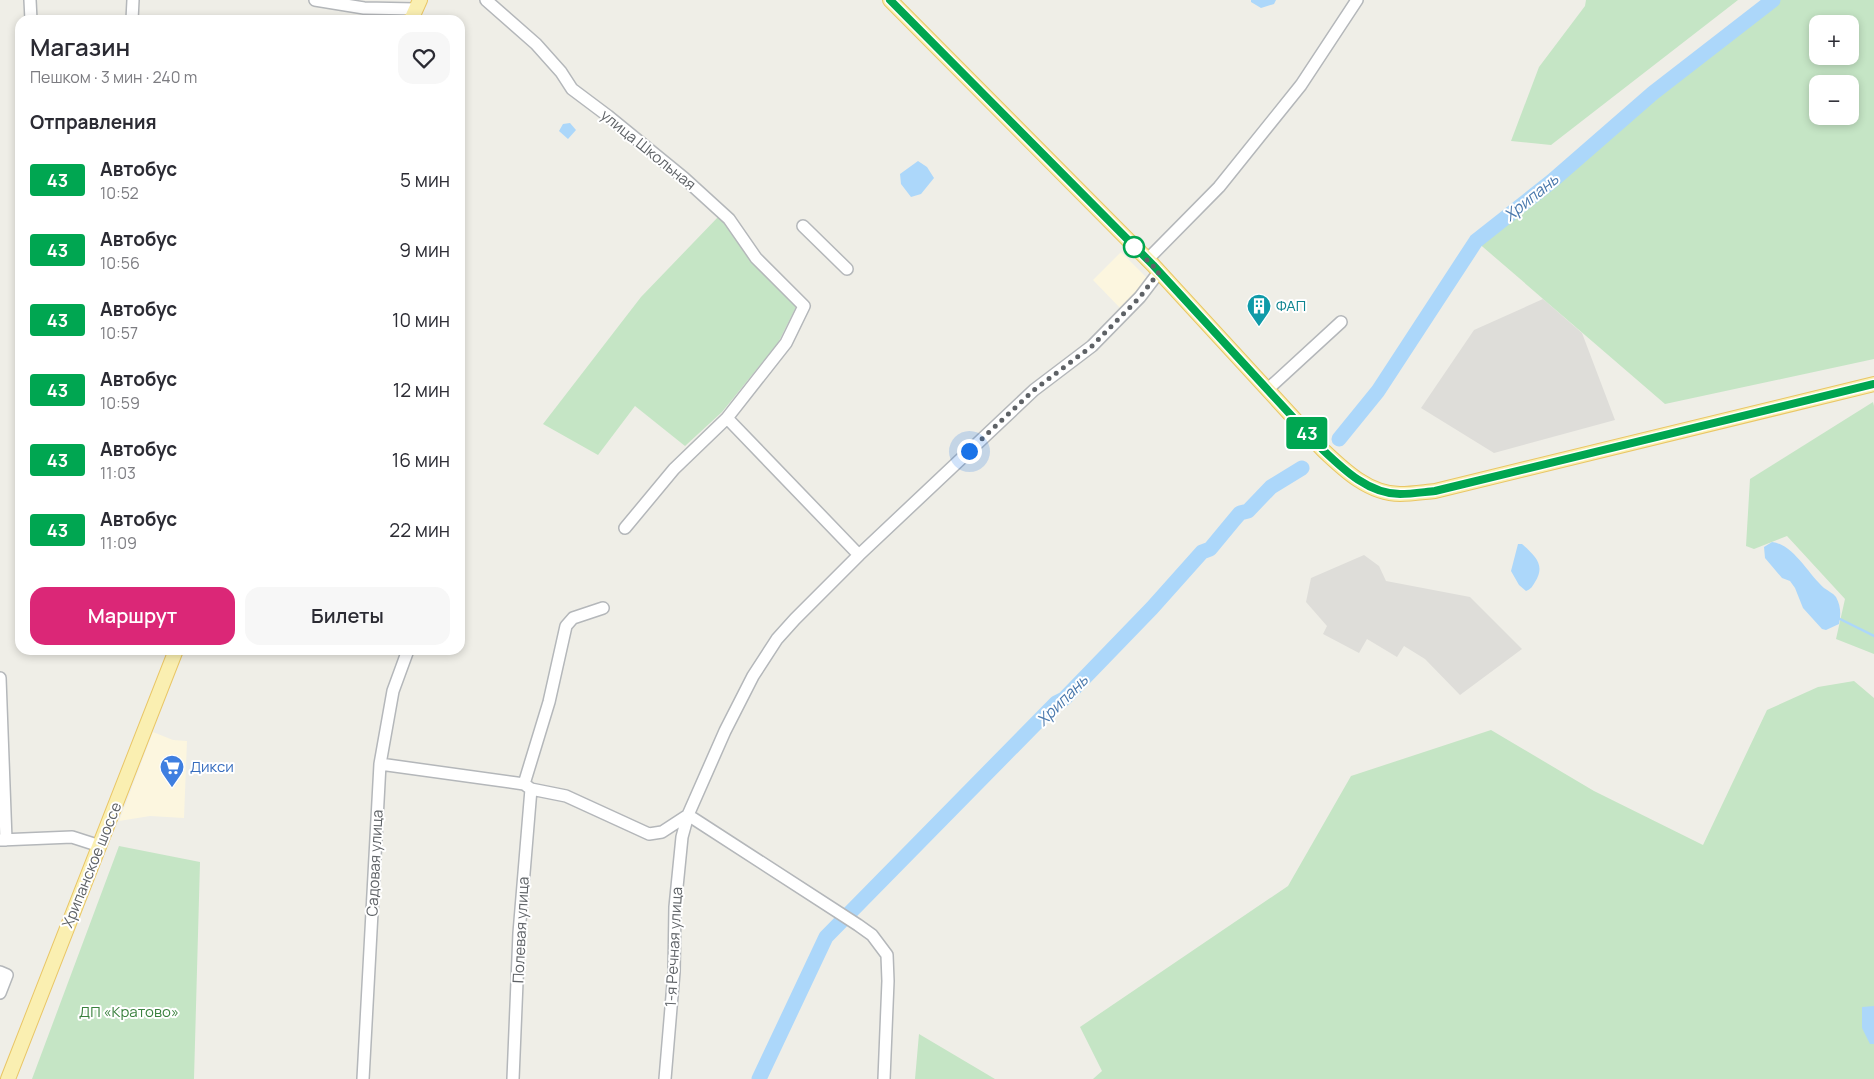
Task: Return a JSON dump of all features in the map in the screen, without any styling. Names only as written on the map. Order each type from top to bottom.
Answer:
[{"type":"main road","points":[[890,0],[1159,272],[1323,450],[1349,474],[1372,487],[1401,494],[1435,491],[1874,384]]},
{"type":"main road","name":"Хрипанское шоссе","points":[[8,1079],[174,655]]},
{"type":"street","points":[[30,0],[31,15]]},
{"type":"street","points":[[132,15],[133,0]]},
{"type":"street","points":[[316,0],[364,8],[415,10]]},
{"type":"street","name":"улица Школьная","points":[[486,0],[536,44],[561,72],[572,89],[684,178],[729,219],[756,258],[804,306],[786,342],[727,418]]},
{"type":"street","points":[[1147,260],[1219,187],[1301,85],[1357,0]]},
{"type":"street","points":[[803,226],[847,269]]},
{"type":"street","name":"1-я Речная улица","points":[[665,1079],[674,972],[675,907],[682,837],[688,815],[725,732],[753,676],[783,632],[859,555],[1034,390],[1092,346],[1140,297],[1159,272]]},
{"type":"street","points":[[1268,389],[1341,322]]},
{"type":"street","points":[[625,528],[674,469],[727,418],[859,555]]},
{"type":"street","name":"Полевая улица","points":[[513,1079],[527,787],[566,626],[573,618],[603,608]]},
{"type":"street","name":"Садовая улица","points":[[363,1079],[380,764],[393,691],[406,655]]},
{"type":"street","points":[[0,678],[3,840],[72,837],[100,846]]},
{"type":"street","points":[[380,764],[527,787],[566,796],[649,834],[662,832],[688,815],[858,925],[872,935],[887,955],[888,982],[884,1079]]},
{"type":"street","points":[[0,993],[4,973]]},
{"type":"shaded area","points":[[1121,252],[1150,281],[1122,310],[1093,280]]},
{"type":"shaded area","points":[[1543,299],[1582,333],[1615,420],[1494,453],[1421,408],[1474,330]]},
{"type":"shaded area","points":[[1364,555],[1379,566],[1386,581],[1470,597],[1522,649],[1460,695],[1425,659],[1404,646],[1397,657],[1367,639],[1359,653],[1323,634],[1327,626],[1306,602],[1311,578]]},
{"type":"shaded area","points":[[153,732],[173,740],[187,741],[184,818],[150,816],[119,821]]},
{"type":"green space","points":[[1586,0],[1738,0],[1551,145],[1511,141],[1539,67],[1585,6]]},
{"type":"green space","points":[[1773,0],[1874,0],[1874,359],[1665,404],[1476,241],[1552,181],[1653,93]]},
{"type":"green space","points":[[719,216],[752,261],[796,307],[778,343],[722,412],[685,446],[635,406],[598,455],[543,424],[641,297]]},
{"type":"green space","points":[[1873,402],[1874,654],[1836,639],[1845,599],[1787,536],[1754,549],[1746,546],[1750,479]]},
{"type":"green space","points":[[1854,681],[1874,698],[1874,1079],[1093,1079],[1102,1071],[1080,1027],[1288,886],[1351,776],[1491,730],[1594,791],[1703,845],[1767,710],[1818,687]]},
{"type":"green space","name":"ДП «Кратово»","points":[[119,846],[200,862],[194,1079],[32,1079]]},
{"type":"green space","points":[[919,1034],[995,1079],[915,1079]]},
{"type":"water","points":[[1251,0],[1276,0],[1274,4],[1261,8],[1251,2]]},
{"type":"water","points":[[570,123],[576,130],[568,139],[559,131],[563,124]]},
{"type":"water","points":[[918,161],[927,167],[934,178],[921,194],[911,197],[901,184],[900,174]]},
{"type":"water","points":[[1772,542],[1780,544],[1794,554],[1818,582],[1836,597],[1840,610],[1839,624],[1826,630],[1822,629],[1803,608],[1790,581],[1782,578],[1765,558],[1764,547]]},
{"type":"water","points":[[1518,544],[1522,544],[1535,557],[1539,566],[1538,576],[1532,587],[1526,591],[1519,585],[1511,571]]},
{"type":"water","points":[[1874,1006],[1874,1044],[1870,1044],[1862,1028],[1862,1007]]},
{"type":"waterway","name":"Хрипань","points":[[1339,439],[1378,391],[1476,241],[1552,181],[1653,93],[1773,0]]},
{"type":"waterway","name":"Хрипань","points":[[759,1079],[826,937],[1056,703],[1064,699],[1152,608],[1202,552],[1210,549],[1240,513],[1248,511],[1271,487],[1302,468]]},
{"type":"waterway","points":[[1840,619],[1874,636]]},
{"type":"bus line","name":"43","points":[[890,0],[1153,265],[1323,450],[1349,474],[1372,487],[1401,494],[1435,491],[1874,384]]},
{"type":"place","name":"ФАП","points":[[1259,327]]},
{"type":"place","name":"Дикси","points":[[172,788]]},
{"type":"route","points":[[969,451],[1034,390],[1092,346],[1140,297],[1159,272],[1134,247]]}]
